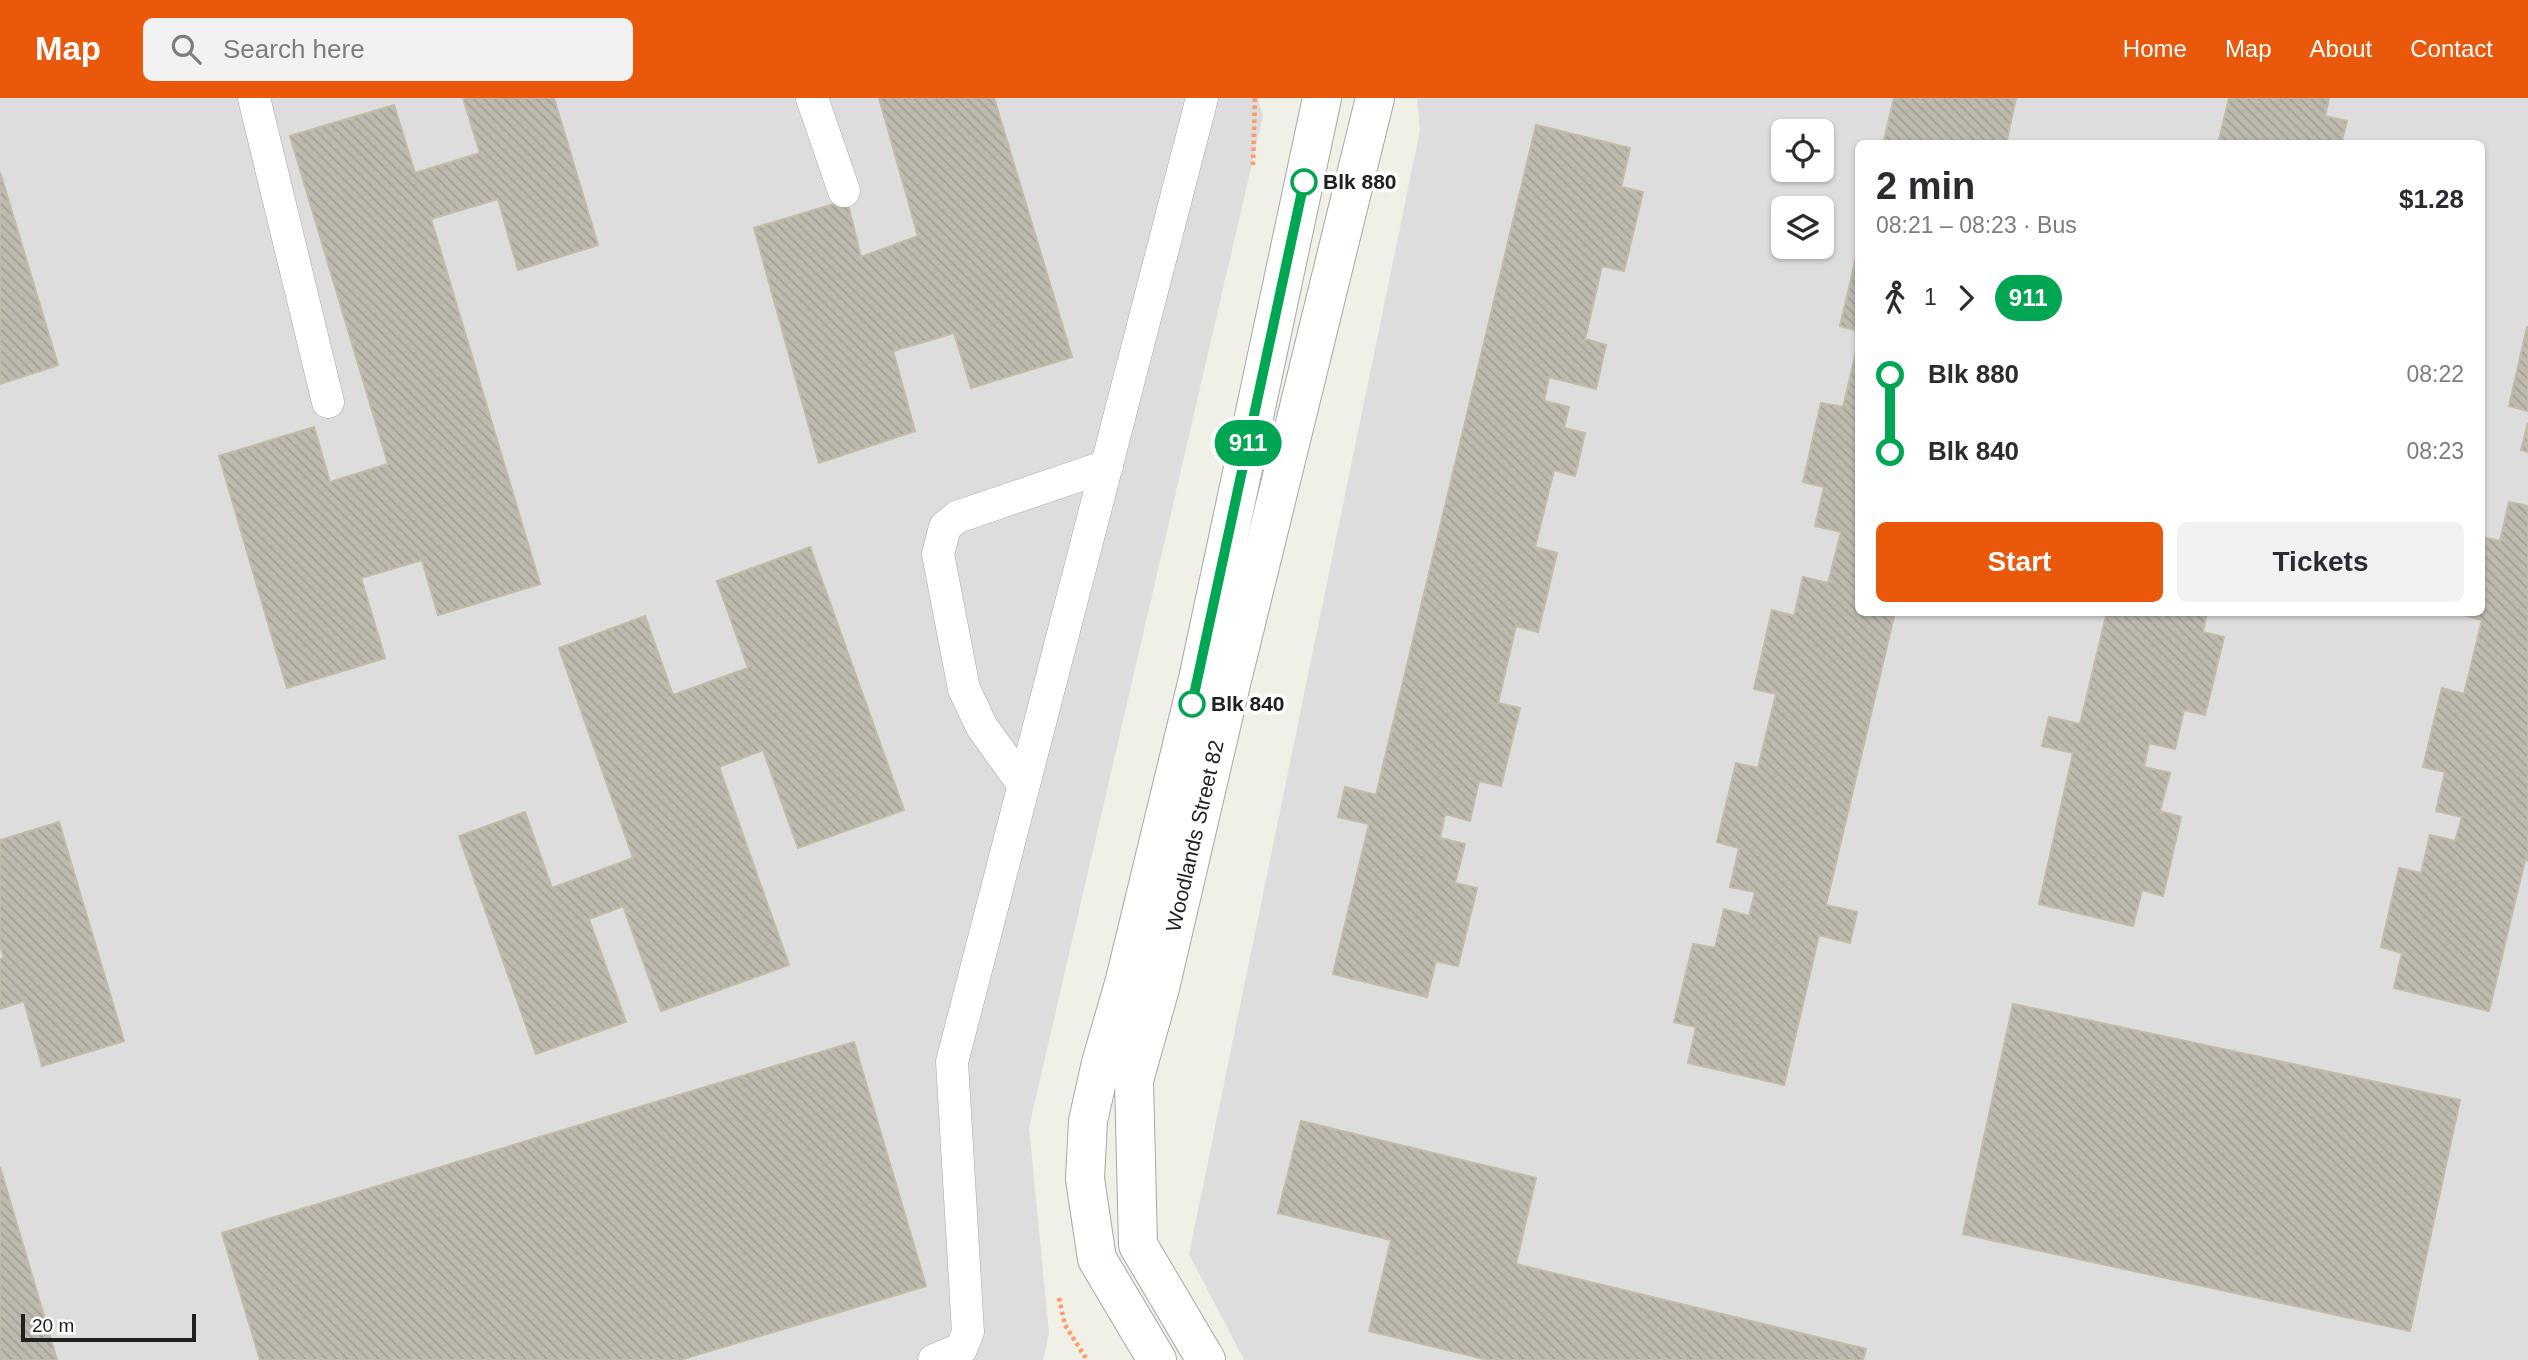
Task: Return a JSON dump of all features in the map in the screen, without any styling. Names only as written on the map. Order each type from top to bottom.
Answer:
[{"type":"street","name":"Woodlands Street 82","points":[[1157,1360],[1097,1259],[1085,1179],[1088,1121],[1198,679],[1322,98]]},
{"type":"street","name":"Woodlands Street 82","points":[[1206,1360],[1138,1245],[1134,1080],[1160,988],[1230,688],[1376,98]]},
{"type":"lane","points":[[254,98],[328,402]]},
{"type":"lane","points":[[812,98],[844,191]]},
{"type":"lane","points":[[934,1360],[961,1349],[968,1332],[952,1062],[1202,98]]},
{"type":"lane","points":[[1023,784],[982,727],[964,689],[938,554],[944,527],[957,517],[1107,466]]},
{"type":"shaded area","points":[[0,98],[1258,98],[1263,116],[1029,1127],[1049,1333],[1043,1360],[0,1360]]},
{"type":"shaded area","points":[[1417,98],[2528,98],[2528,1360],[1244,1360],[1189,1254],[1420,130]]},
{"type":"building","points":[[463,98],[554,98],[598,245],[518,270],[498,199],[431,219],[540,584],[438,615],[422,560],[361,578],[385,658],[287,688],[219,456],[314,427],[330,482],[388,464],[290,136],[394,105],[415,173],[480,153]]},
{"type":"building","points":[[879,98],[994,98],[1072,357],[971,388],[954,333],[893,351],[915,431],[819,463],[754,228],[847,200],[861,257],[918,236]]},
{"type":"building","points":[[1894,98],[2016,98],[2007,140],[1884,140]]},
{"type":"building","points":[[2229,98],[2329,98],[2325,116],[2347,121],[2342,140],[2219,140]]},
{"type":"building","points":[[1536,125],[1630,148],[1621,187],[1643,192],[1624,271],[1602,266],[1585,339],[1606,345],[1596,389],[1549,377],[1544,401],[1569,407],[1564,428],[1585,433],[1575,476],[1554,470],[1535,547],[1557,553],[1538,632],[1516,626],[1498,703],[1520,708],[1501,786],[1479,781],[1470,821],[1445,814],[1440,838],[1465,844],[1455,883],[1477,888],[1458,966],[1436,961],[1427,997],[1333,974],[1369,824],[1338,817],[1345,787],[1376,795]]},
{"type":"building","points":[[0,172],[58,365],[0,384]]},
{"type":"building","points":[[1855,262],[1855,330],[1840,326]]},
{"type":"building","points":[[2528,327],[2528,411],[2509,406]]},
{"type":"building","points":[[1855,357],[1855,616],[1894,616],[1826,905],[1857,912],[1850,943],[1819,935],[1784,1085],[1688,1063],[1696,1027],[1674,1022],[1693,944],[1715,948],[1724,909],[1749,916],[1755,892],[1730,887],[1739,848],[1717,842],[1736,763],[1758,768],[1776,694],[1754,689],[1772,610],[1794,616],[1803,577],[1828,583],[1841,532],[1815,526],[1824,487],[1803,482],[1821,403],[1843,407]]},
{"type":"building","points":[[2528,423],[2528,452],[2521,450]]},
{"type":"building","points":[[2509,502],[2528,506],[2528,861],[2525,860],[2489,1011],[2394,988],[2402,953],[2381,947],[2399,868],[2421,873],[2430,835],[2455,841],[2462,817],[2436,811],[2445,772],[2423,767],[2442,688],[2464,694],[2482,620],[2467,616],[2485,616],[2485,538],[2500,541]]},
{"type":"building","points":[[810,547],[904,810],[798,848],[763,750],[719,767],[789,965],[661,1011],[623,906],[589,919],[626,1022],[536,1054],[459,836],[525,812],[552,888],[633,858],[559,648],[645,616],[673,695],[748,668],[717,581]]},
{"type":"building","points":[[2106,616],[2206,616],[2203,632],[2224,637],[2205,715],[2184,710],[2175,749],[2149,743],[2144,767],[2170,773],[2160,811],[2181,817],[2163,896],[2142,890],[2133,926],[2039,904],[2073,753],[2042,746],[2049,717],[2080,724]]},
{"type":"building","points":[[59,822],[124,1041],[42,1066],[24,1001],[0,1009],[0,959],[4,958],[0,945],[0,840]]},
{"type":"building","points":[[2013,1004],[2460,1100],[2410,1331],[1963,1234]]},
{"type":"building","points":[[854,1042],[926,1286],[680,1360],[260,1360],[222,1233]]},
{"type":"building","points":[[1301,1121],[1536,1178],[1516,1264],[1866,1349],[1863,1360],[1488,1360],[1369,1331],[1391,1240],[1278,1213]]},
{"type":"building","points":[[0,1167],[57,1360],[0,1360]]},
{"type":"bus line","name":"911","points":[[1192,704],[1304,182]]},
{"type":"place","name":"Blk 880","points":[[1304,182]]},
{"type":"place","name":"Blk 840","points":[[1192,704]]}]
